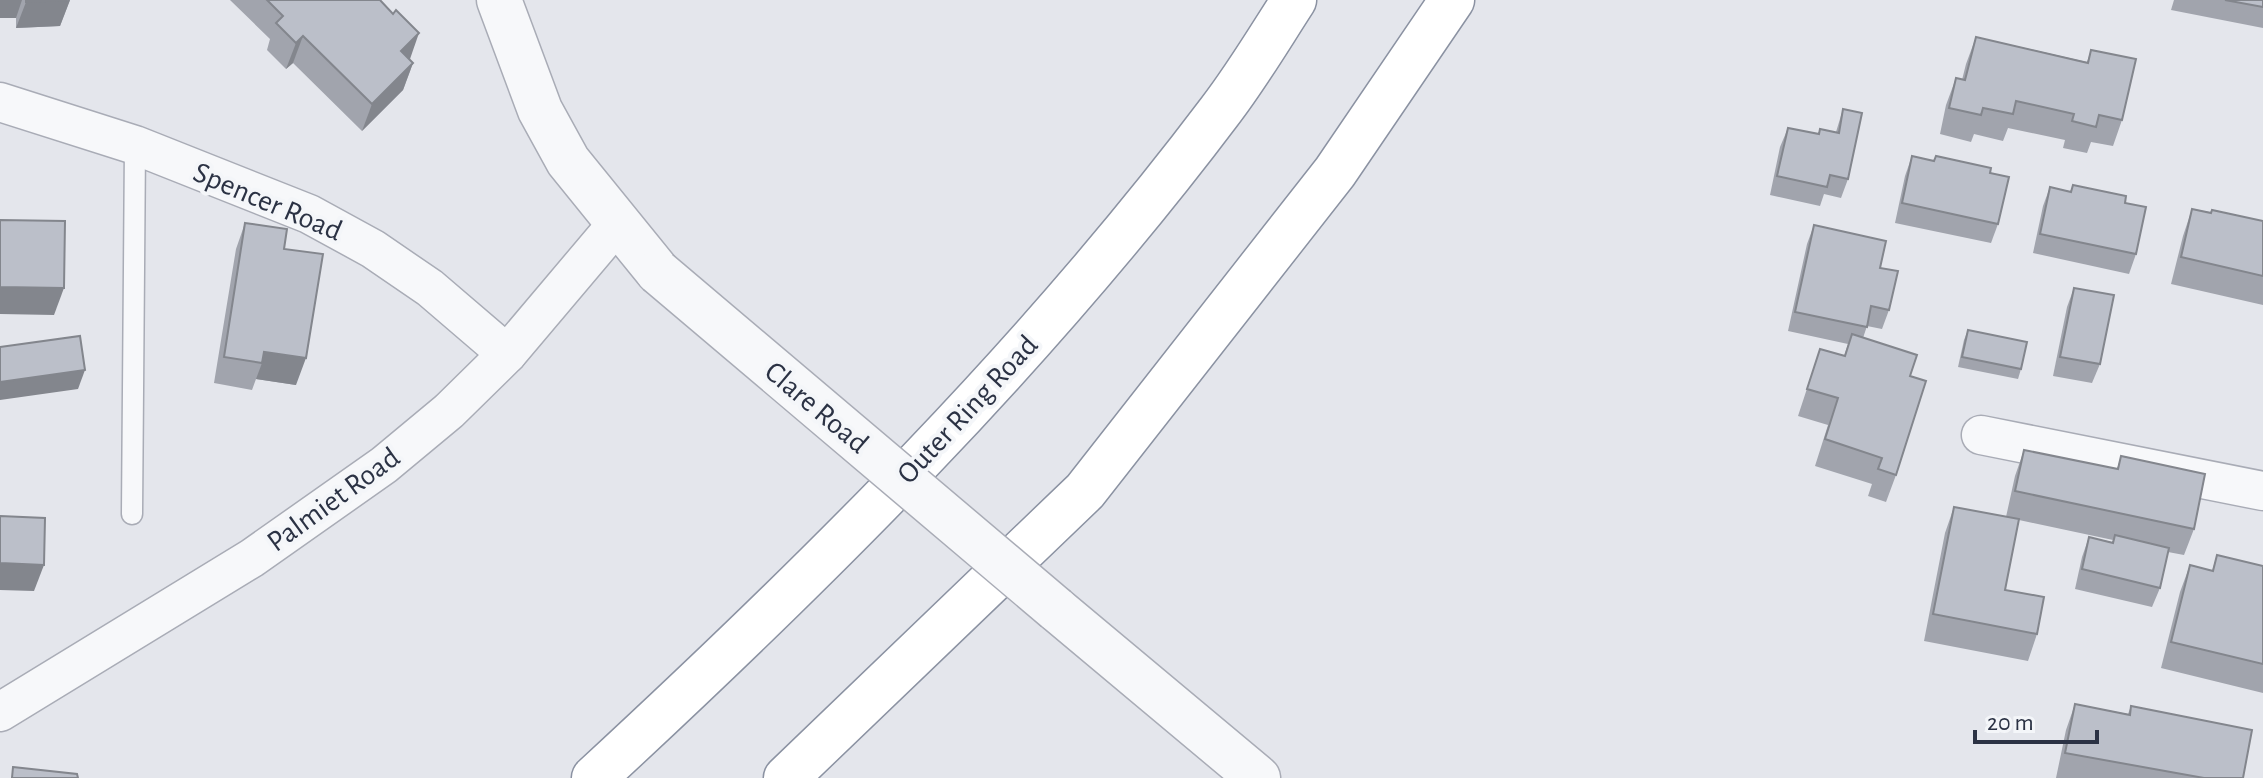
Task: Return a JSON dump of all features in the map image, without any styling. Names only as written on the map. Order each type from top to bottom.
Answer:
[{"type":"highway","name":"Outer Ring Road","points":[[594,778],[708,672],[981,398],[1093,272],[1222,109],[1294,0]]},
{"type":"highway","points":[[786,778],[1085,491],[1335,172],[1452,0]]},
{"type":"street","name":"Clare Road","points":[[499,0],[540,110],[568,161],[616,225],[658,272],[1253,774]]},
{"type":"street","name":"Spencer Road","points":[[0,102],[135,145],[309,214],[373,249],[459,311],[507,354]]},
{"type":"street","name":"Palmiet Road","points":[[0,712],[252,558],[384,465],[449,411],[507,354],[616,225]]},
{"type":"street","points":[[1981,435],[2263,491]]},
{"type":"lane","points":[[132,514],[135,145]]},
{"type":"building","points":[[26,0],[67,0],[26,2]]},
{"type":"building","points":[[267,0],[380,0],[393,14],[396,10],[419,33],[401,51],[413,63],[372,104],[303,36],[296,43],[276,23],[283,16]]},
{"type":"building","points":[[2225,0],[2263,0],[2263,7]]},
{"type":"building","points":[[1976,37],[2088,63],[2091,50],[2136,59],[2122,120],[2099,115],[2096,127],[2072,121],[2074,114],[2016,101],[2013,114],[1983,108],[1981,115],[1949,108],[1956,78],[1965,80]]},
{"type":"building","points":[[1843,109],[1862,113],[1848,179],[1830,175],[1827,187],[1777,176],[1788,128],[1819,134],[1820,129],[1839,133]]},
{"type":"building","points":[[1912,156],[1934,161],[1936,156],[1991,168],[1990,173],[2009,177],[1998,224],[1902,203]]},
{"type":"building","points":[[2073,185],[2126,196],[2125,203],[2146,207],[2136,254],[2040,234],[2050,187],[2071,192]]},
{"type":"building","points":[[2192,209],[2263,221],[2263,276],[2181,257]]},
{"type":"building","points":[[0,220],[65,221],[64,288],[0,287]]},
{"type":"building","points":[[245,223],[287,229],[284,249],[323,254],[306,358],[264,352],[262,363],[224,357]]},
{"type":"building","points":[[1814,225],[1886,241],[1880,268],[1898,271],[1889,310],[1871,306],[1867,327],[1795,312]]},
{"type":"building","points":[[2074,288],[2114,295],[2100,364],[2060,357]]},
{"type":"building","points":[[1968,330],[2027,342],[2021,369],[1962,357]]},
{"type":"building","points":[[1852,334],[1917,355],[1910,376],[1926,381],[1896,475],[1878,469],[1882,458],[1825,439],[1838,398],[1807,389],[1820,349],[1845,356]]},
{"type":"building","points":[[80,336],[85,370],[0,382],[0,347]]},
{"type":"building","points":[[2024,450],[2118,469],[2121,456],[2205,474],[2194,529],[2015,491]]},
{"type":"building","points":[[1954,507],[2019,519],[2005,590],[2044,597],[2037,634],[1933,614]]},
{"type":"building","points":[[0,516],[45,518],[44,565],[0,563]]},
{"type":"building","points":[[2115,535],[2169,548],[2160,588],[2082,569],[2089,537],[2113,543]]},
{"type":"building","points":[[2217,555],[2263,566],[2263,664],[2171,642],[2190,565],[2213,571]]},
{"type":"building","points":[[2075,704],[2130,715],[2131,706],[2252,730],[2243,778],[2204,778],[2065,753]]},
{"type":"building","points":[[13,767],[77,774],[78,778],[12,778]]}]
